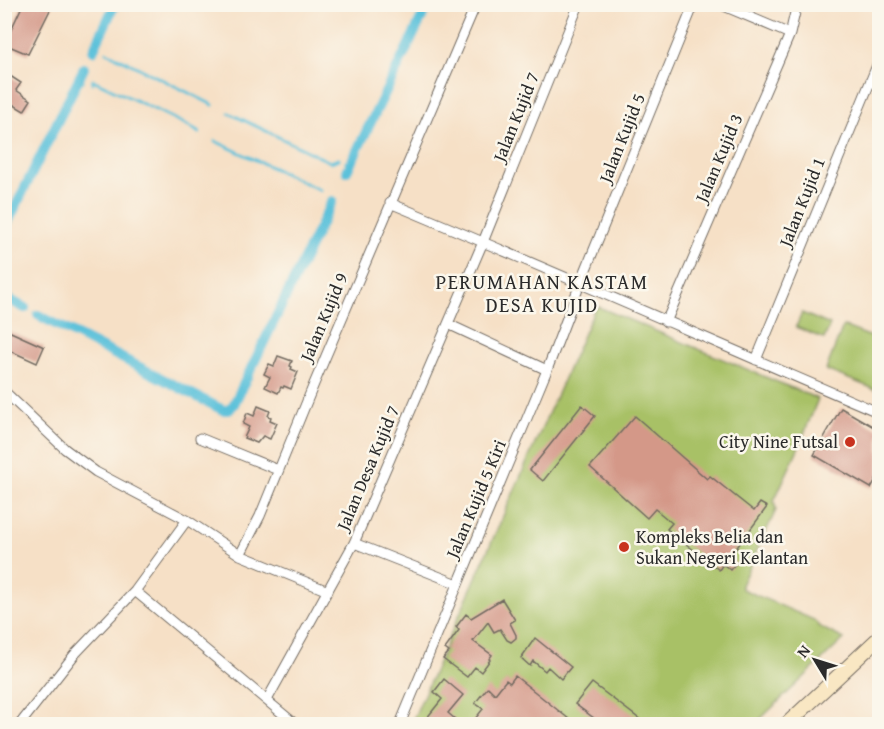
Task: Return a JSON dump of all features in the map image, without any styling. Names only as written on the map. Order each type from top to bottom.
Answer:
[{"type":"main road","points":[[787,724],[879,637]]},
{"type":"street","name":"Jalan Kujid 9","points":[[240,555],[260,516],[390,203],[476,4]]},
{"type":"street","name":"Jalan Kujid 7","points":[[483,242],[579,4]]},
{"type":"street","name":"Jalan Kujid 5","points":[[579,284],[694,4]]},
{"type":"street","points":[[719,4],[790,34]]},
{"type":"street","name":"Jalan Kujid 3","points":[[666,322],[790,34],[796,4]]},
{"type":"street","name":"Jalan Kujid 1","points":[[756,360],[879,58]]},
{"type":"street","points":[[390,203],[879,413]]},
{"type":"street","name":"Jalan Desa Kujid 7","points":[[267,700],[354,543],[483,242]]},
{"type":"street","name":"Jalan Kujid 5 Kiri","points":[[400,724],[547,370],[579,284]]},
{"type":"street","points":[[448,324],[547,370]]},
{"type":"street","points":[[4,391],[66,449],[96,472],[188,520],[240,555],[328,591]]},
{"type":"street","points":[[200,438],[278,470]]},
{"type":"street","points":[[20,724],[75,654],[135,591],[188,520]]},
{"type":"street","points":[[354,543],[458,584]]},
{"type":"street","points":[[135,591],[295,724]]},
{"type":"green space","name":"Kompleks Belia dan Sukan Negeri Kelantan","points":[[596,306],[818,399],[774,501],[776,510],[741,585],[742,589],[814,620],[820,627],[844,639],[755,724],[411,724]]},
{"type":"green space","points":[[802,313],[830,325],[824,339],[796,327]]},
{"type":"green space","points":[[843,326],[879,340],[879,391],[826,370]]},
{"type":"building","points":[[23,4],[53,4],[28,54],[4,44],[4,29],[10,32]]},
{"type":"building","points":[[4,72],[21,83],[16,90],[31,100],[24,111],[4,99]]},
{"type":"building","points":[[4,329],[44,347],[37,363],[4,348]]},
{"type":"building","points":[[278,356],[292,361],[291,369],[298,372],[291,389],[284,386],[278,393],[265,387],[270,377],[264,374],[269,364],[274,366]]},
{"type":"building","points":[[582,405],[595,416],[543,481],[530,470]]},
{"type":"building","points":[[258,406],[270,411],[268,416],[271,417],[270,420],[277,423],[270,439],[263,436],[257,443],[244,438],[249,427],[243,424],[247,413],[254,416]]},
{"type":"building","name":"City Nine Futsal","points":[[841,408],[879,430],[879,474],[871,488],[814,455]]},
{"type":"building","points":[[635,416],[707,479],[710,476],[754,511],[760,503],[767,507],[729,558],[736,563],[730,570],[723,564],[719,570],[667,529],[672,523],[655,509],[647,518],[590,467]]},
{"type":"building","points":[[502,599],[515,620],[510,623],[516,638],[511,642],[507,640],[500,629],[494,632],[488,622],[473,641],[492,655],[481,672],[475,667],[467,677],[443,659],[449,652],[445,649],[459,630],[456,627],[466,614],[471,618]]},
{"type":"building","points":[[535,638],[571,667],[561,679],[548,667],[545,671],[533,661],[530,666],[521,658]]},
{"type":"building","points":[[515,676],[569,719],[565,724],[471,724],[483,709],[475,703],[488,687],[495,694],[506,680],[510,683]]},
{"type":"building","points":[[444,679],[463,695],[448,713],[455,719],[450,724],[422,724],[442,699],[434,692]]},
{"type":"building","points":[[592,683],[646,724],[602,724],[575,704]]},
{"type":"waterway","points":[[93,51],[115,4]]},
{"type":"waterway","points":[[347,171],[427,7]]},
{"type":"waterway","points":[[107,52],[213,105]]},
{"type":"waterway","points":[[4,230],[84,68]]},
{"type":"waterway","points":[[79,79],[83,81]]},
{"type":"waterway","points":[[92,83],[93,80],[199,133]]},
{"type":"waterway","points":[[229,113],[330,162],[339,159]]},
{"type":"waterway","points":[[215,141],[320,190]]},
{"type":"waterway","points":[[346,162],[350,164]]},
{"type":"waterway","points":[[38,315],[223,410],[229,410],[234,404],[332,201]]},
{"type":"waterway","points":[[4,297],[25,308]]},
{"type":"place","name":"City Nine Futsal","points":[[850,442]]},
{"type":"place","name":"Kompleks Belia dan Sukan Negeri Kelantan","points":[[624,547]]},
{"type":"district","name":"PERUMAHAN KASTAM DESA KUJID","points":[[542,294]]}]
